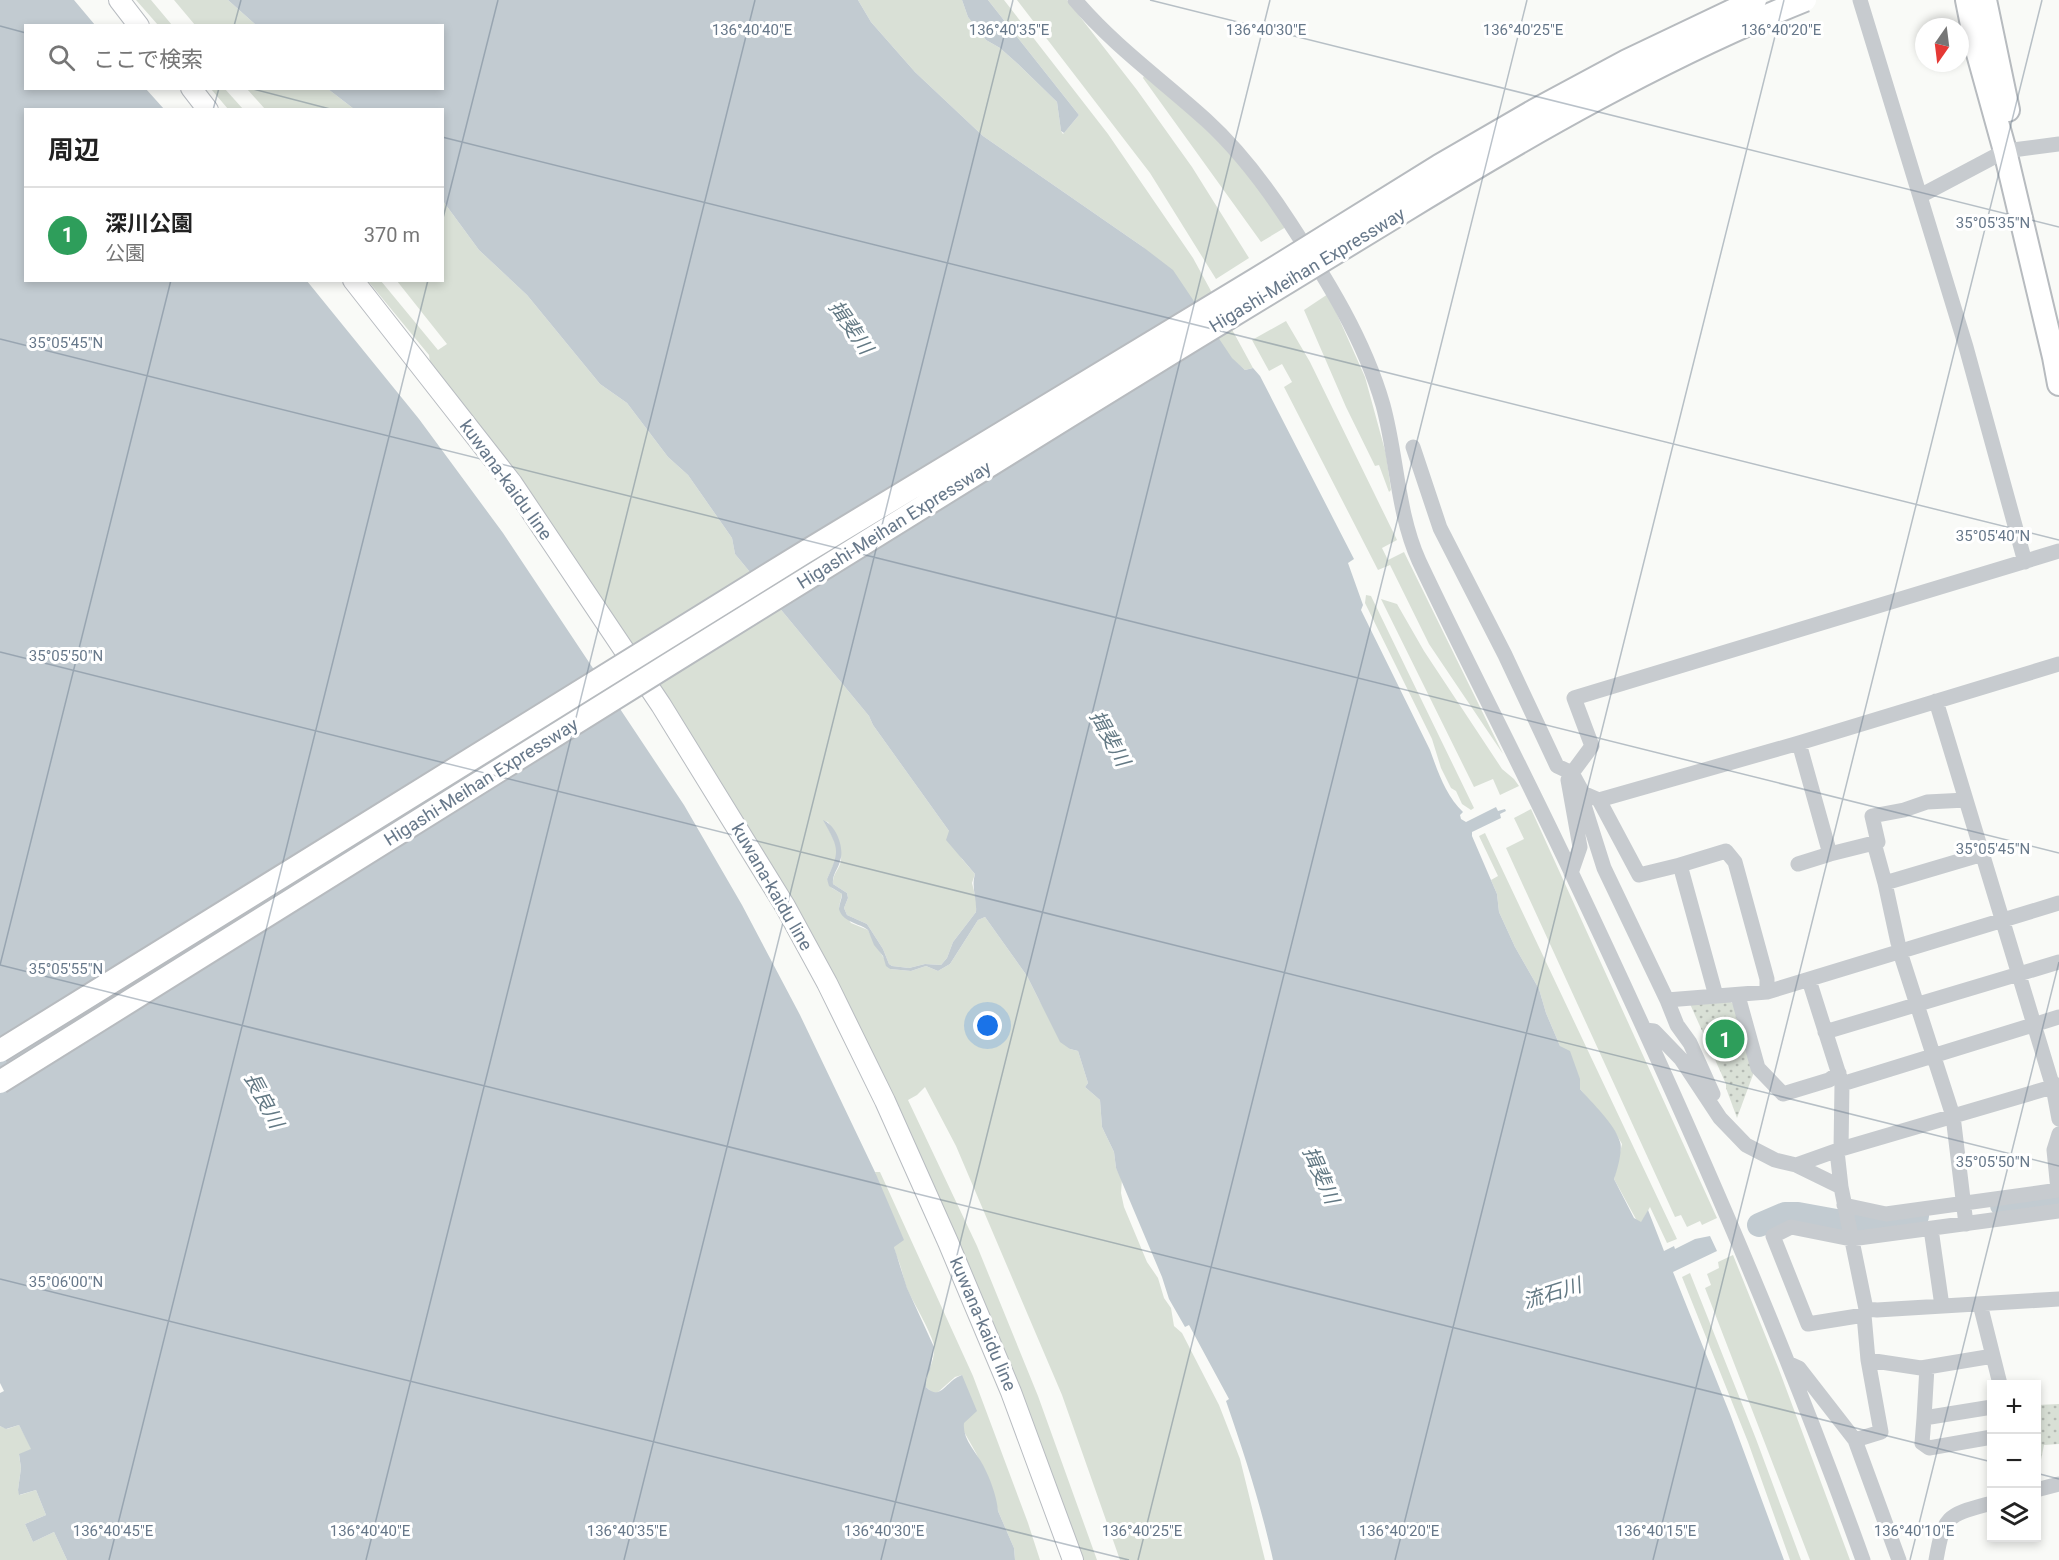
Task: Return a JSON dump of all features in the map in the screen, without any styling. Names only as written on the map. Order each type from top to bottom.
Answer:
[{"type":"highway","name":"Higashi-Meihan Expressway","points":[[0,1051],[802,554],[1257,279],[1439,166],[1533,111],[1627,61],[1755,0]]},
{"type":"highway","name":"Higashi-Meihan Expressway","points":[[0,1082],[865,542],[1450,183],[1635,78],[1762,17],[1805,0]]},
{"type":"highway","points":[[1967,0],[1977,50],[2010,150],[2035,212],[2059,312]]},
{"type":"highway","points":[[1985,0],[2010,150],[2059,384]]},
{"type":"main road","points":[[119,0],[137,24]]},
{"type":"main road","points":[[192,90],[206,108]]},
{"type":"main road","name":"kuwana-kaidu line","points":[[354,282],[512,483],[661,705],[785,906],[881,1092],[948,1242],[1011,1392],[1072,1560]]},
{"type":"street","points":[[1076,0],[1095,23],[1209,123],[1248,163],[1290,222],[1353,330],[1374,380],[1389,434],[1404,512],[1418,557],[1645,1030],[1789,1364],[1863,1560]]},
{"type":"street","points":[[1860,0],[1966,347],[2025,562]]},
{"type":"street","points":[[1920,196],[2010,150],[2059,144]]},
{"type":"street","points":[[1413,447],[1440,528],[1505,655],[1557,766],[1572,773],[1583,793],[1584,805],[1604,868],[1677,1025],[1690,1043],[1727,1127]]},
{"type":"street","points":[[1571,873],[1580,847],[1568,780],[1592,746],[1574,698],[2059,551]]},
{"type":"street","points":[[1599,800],[1799,743],[2059,664]]},
{"type":"street","points":[[1936,701],[2034,1025],[2056,1086],[2059,1119]]},
{"type":"street","points":[[1799,743],[1830,854]]},
{"type":"street","points":[[1583,793],[1599,800],[1639,875],[1726,852],[1735,862],[1767,980],[1767,992]]},
{"type":"street","points":[[1798,864],[1878,842],[1872,816],[1904,810],[1927,802],[1966,800]]},
{"type":"street","points":[[1874,843],[1899,948],[1953,1116],[1965,1213]]},
{"type":"street","points":[[1885,883],[1983,854]]},
{"type":"street","points":[[1680,865],[1716,996]]},
{"type":"street","points":[[1667,1000],[1767,992],[1809,980],[1899,948],[2059,903]]},
{"type":"street","points":[[1826,1032],[2059,962]]},
{"type":"street","points":[[1809,980],[1840,1078],[1841,1187],[1865,1312],[1868,1360],[1881,1432],[1855,1440]]},
{"type":"street","points":[[1738,996],[1758,1068],[1783,1094],[1829,1080],[1933,1055],[2059,1017]]},
{"type":"street","points":[[1645,1030],[1654,1031],[1681,1059],[1727,1127],[1746,1145],[1775,1160],[1796,1165],[1841,1187]]},
{"type":"street","points":[[1796,1165],[1839,1150],[2056,1086]]},
{"type":"street","points":[[2059,1134],[2054,1150],[2058,1190],[1965,1213],[1931,1229],[1851,1237],[1791,1227],[1773,1236],[1808,1324],[1865,1312],[2059,1299]]},
{"type":"street","points":[[1846,1211],[1886,1214],[2059,1211]]},
{"type":"street","points":[[1931,1229],[1942,1306]]},
{"type":"street","points":[[1980,1304],[1999,1380]]},
{"type":"street","points":[[1868,1360],[1926,1367],[1993,1356]]},
{"type":"street","points":[[1789,1364],[1799,1368],[1855,1440],[1899,1560]]},
{"type":"street","points":[[1926,1367],[1922,1443],[1929,1448],[1987,1438]]},
{"type":"street","points":[[1923,1418],[1987,1408]]},
{"type":"street","points":[[2041,1489],[2059,1484]]},
{"type":"street","points":[[1936,1560],[1941,1532],[1950,1518],[1958,1513],[1987,1504]]},
{"type":"shaded area","points":[[136,0],[151,0],[171,24],[157,24]]},
{"type":"shaded area","points":[[174,0],[228,0],[255,24],[194,24]]},
{"type":"shaded area","points":[[858,0],[962,0],[968,17],[986,40],[1000,48],[1057,102],[1063,134],[1079,115],[988,0],[1004,0],[1108,134],[1193,258],[1253,368],[1245,370],[1232,359],[1143,247],[983,136],[915,72],[871,22]]},
{"type":"shaded area","points":[[1017,0],[1067,0],[1137,90],[1192,167],[1249,258],[1216,279],[1150,173]]},
{"type":"shaded area","points":[[1144,76],[1227,150],[1256,184],[1286,227],[1261,242],[1143,78]]},
{"type":"shaded area","points":[[212,90],[226,90],[242,108],[227,108]]},
{"type":"shaded area","points":[[248,90],[329,90],[353,108],[264,108]]},
{"type":"shaded area","points":[[444,202],[479,250],[527,295],[600,384],[627,403],[668,457],[688,475],[732,538],[735,554],[869,716],[873,725],[949,831],[962,859],[975,874],[972,883],[976,912],[953,942],[947,958],[941,965],[925,964],[909,968],[892,966],[867,924],[847,915],[844,908],[848,898],[847,893],[833,884],[841,860],[839,845],[828,822],[824,821],[837,849],[835,861],[827,879],[832,888],[842,894],[839,907],[851,923],[868,930],[890,969],[911,971],[926,966],[938,971],[950,964],[978,920],[985,917],[1027,976],[1039,1000],[1070,1049],[1078,1051],[1088,1083],[1085,1087],[1100,1100],[1102,1127],[1114,1152],[1116,1168],[1122,1179],[1121,1193],[1124,1207],[1147,1262],[1158,1278],[1164,1298],[1171,1308],[1174,1326],[1182,1333],[1219,1405],[1240,1459],[1265,1560],[1120,1560],[1062,1395],[956,1146],[925,1087],[908,1100],[977,1246],[1038,1396],[1097,1560],[1079,1560],[893,1096],[540,508],[430,363],[429,355],[369,282],[382,282],[438,350],[447,344],[398,282],[444,282]]},
{"type":"shaded area","points":[[1328,294],[1365,377],[1386,454],[1391,490],[1389,492],[1379,465],[1375,466],[1346,407],[1304,310]]},
{"type":"shaded area","points":[[1286,321],[1310,362],[1397,540],[1382,548],[1388,560],[1404,552],[1503,754],[1429,644],[1390,565],[1378,570],[1284,387],[1292,382],[1282,364],[1269,371],[1252,340]]},
{"type":"shaded area","points":[[1366,595],[1371,596],[1474,808],[1471,810],[1462,804],[1441,768],[1432,739],[1365,603]]},
{"type":"shaded area","points":[[1381,599],[1397,604],[1424,651],[1502,769],[1519,786],[1500,795],[1493,779],[1474,787]]},
{"type":"shaded area","points":[[1531,809],[1717,1218],[1702,1225],[1700,1221],[1687,1227],[1681,1215],[1675,1217],[1506,848],[1524,839],[1514,818]]},
{"type":"shaded area","points":[[1485,833],[1677,1239],[1667,1243],[1650,1207],[1641,1223],[1637,1221],[1614,1179],[1622,1144],[1580,1089],[1546,1013],[1539,989],[1515,947],[1499,912],[1497,894],[1491,880],[1498,876],[1479,836]]},
{"type":"shaded area","points":[[1729,1001],[1735,1005],[1754,1072],[1737,1118],[1726,1084],[1690,1004]]},
{"type":"shaded area","points":[[875,1172],[880,1172],[973,1376],[1040,1560],[1015,1560],[1014,1548],[998,1511],[992,1488],[963,1430],[962,1375],[955,1377],[937,1393],[926,1387],[934,1351],[933,1341],[906,1286]]},
{"type":"shaded area","points":[[1733,1255],[1778,1367],[1850,1560],[1810,1560],[1705,1288],[1711,1285],[1707,1274],[1719,1268],[1718,1262]]},
{"type":"shaded area","points":[[1690,1273],[1801,1560],[1790,1560],[1748,1442],[1682,1277]]},
{"type":"shaded area","points":[[2059,1404],[2059,1444],[2044,1445],[2041,1460],[2041,1434],[2041,1405]]},
{"type":"shaded area","points":[[19,1425],[32,1449],[19,1455],[21,1468],[18,1490],[20,1495],[36,1490],[46,1515],[25,1524],[33,1542],[54,1532],[67,1560],[0,1560],[0,1426],[7,1429]]},
{"type":"water","name":"長良川","points":[[0,0],[74,0],[94,24],[24,24],[24,90],[147,90],[163,108],[24,108],[24,282],[308,282],[419,419],[503,533],[684,805],[742,905],[800,1015],[875,1172],[904,1240],[894,1247],[907,1288],[934,1347],[926,1387],[931,1391],[940,1391],[962,1375],[977,1411],[964,1423],[965,1434],[991,1482],[998,1511],[1014,1548],[1015,1560],[67,1560],[54,1532],[33,1542],[25,1524],[46,1515],[36,1490],[19,1495],[21,1468],[19,1454],[31,1449],[19,1425],[6,1429],[0,1426],[0,1393],[4,1391],[0,1383]]},
{"type":"water","name":"揖斐川","points":[[228,0],[858,0],[871,22],[915,72],[983,136],[1173,270],[1232,358],[1245,370],[1253,368],[1260,376],[1354,559],[1348,563],[1363,605],[1361,610],[1430,750],[1443,783],[1463,812],[1460,815],[1461,819],[1466,822],[1496,807],[1498,811],[1505,809],[1506,811],[1500,814],[1501,818],[1472,832],[1472,836],[1497,894],[1499,912],[1515,947],[1539,989],[1560,1046],[1570,1051],[1580,1079],[1580,1089],[1608,1121],[1620,1142],[1621,1150],[1614,1179],[1634,1218],[1641,1222],[1648,1210],[1664,1251],[1710,1236],[1717,1251],[1673,1272],[1730,1414],[1784,1560],[1273,1560],[1252,1479],[1226,1401],[1229,1399],[1189,1325],[1185,1327],[1169,1299],[1116,1168],[1114,1152],[1102,1127],[1100,1100],[1085,1087],[1088,1083],[1078,1051],[1060,1042],[1027,976],[985,917],[978,920],[950,964],[938,971],[926,966],[911,971],[890,969],[886,966],[868,930],[847,920],[839,909],[842,894],[829,886],[827,879],[836,855],[835,843],[823,820],[832,827],[840,844],[841,856],[833,877],[833,884],[847,893],[848,898],[844,908],[847,915],[867,924],[892,966],[909,968],[925,964],[941,965],[947,958],[953,942],[976,912],[975,874],[946,840],[949,831],[873,725],[869,716],[735,554],[732,538],[688,475],[668,457],[627,403],[600,384],[527,295],[479,250],[444,202],[444,108],[353,108],[329,90],[444,90],[444,24],[255,24]]},
{"type":"water","points":[[962,0],[988,0],[1079,115],[1064,133],[1061,131],[1057,102],[1000,48],[986,40],[968,17]]},
{"type":"waterway","name":"流石川","points":[[2002,1205],[2059,1198]]},
{"type":"waterway","name":"流石川","points":[[1759,1225],[1785,1214],[1798,1214],[1853,1224],[1873,1224],[1917,1216]]},
{"type":"place","name":"深川公園","points":[[1725,1039]]}]
